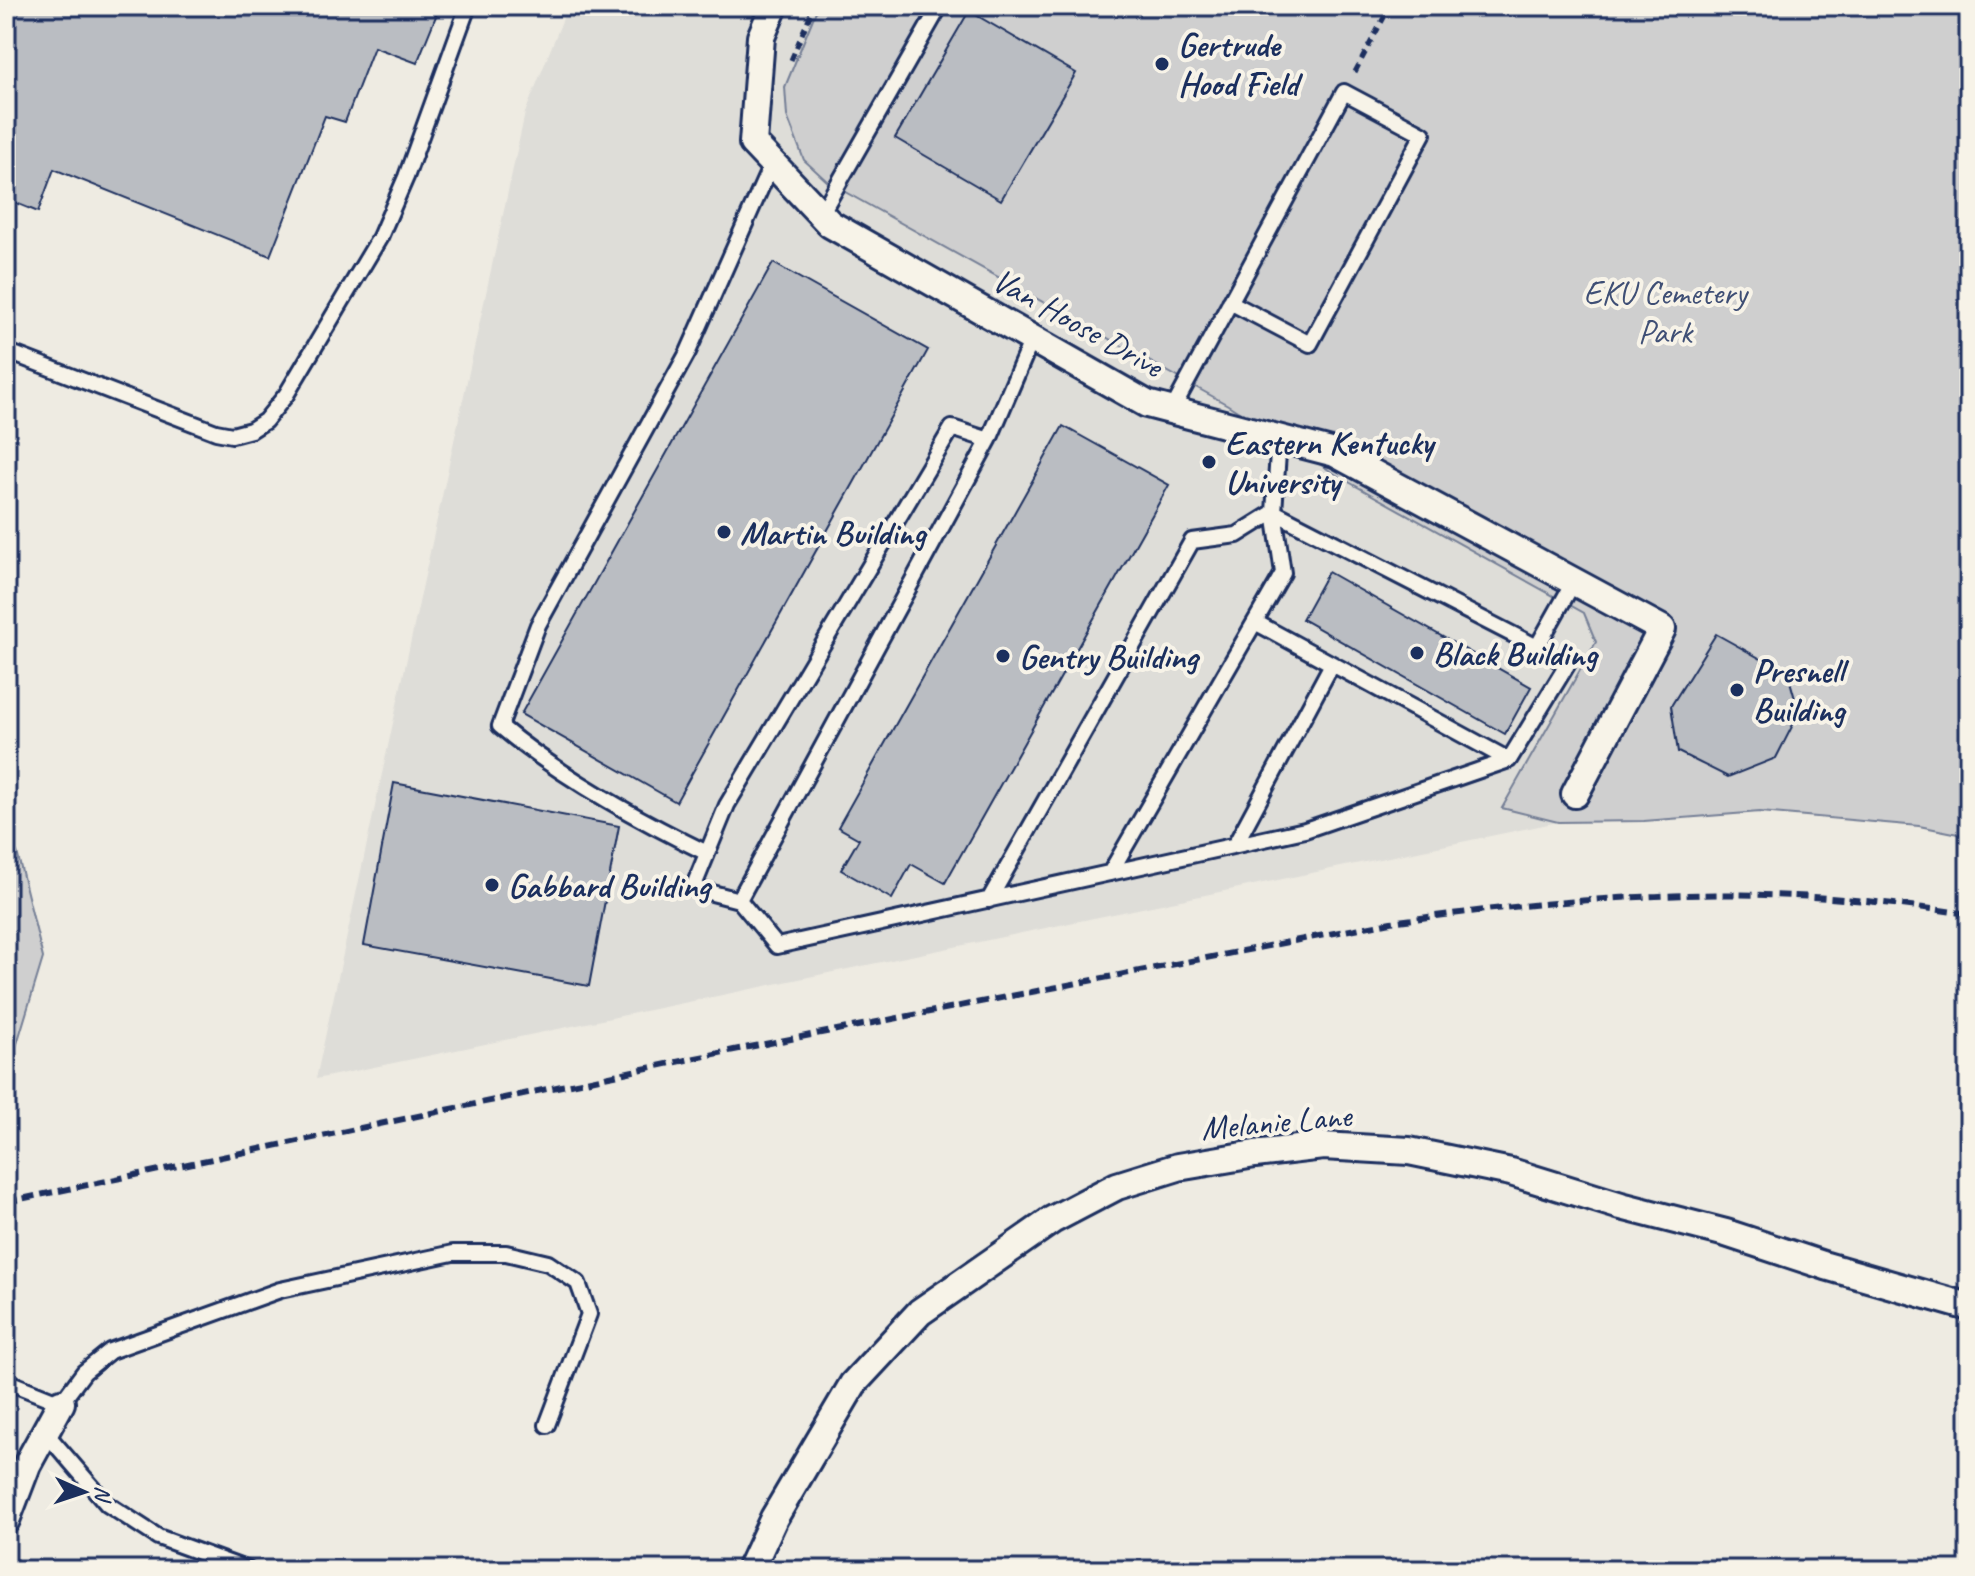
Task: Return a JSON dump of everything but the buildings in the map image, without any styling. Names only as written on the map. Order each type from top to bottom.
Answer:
[{"type":"street","name":"Van Hoose Drive","points":[[774,6],[761,37],[753,143],[830,224],[1147,404],[1335,453],[1662,629],[1575,794]]},
{"type":"street","name":"Melanie Lane","points":[[750,1570],[774,1518],[853,1384],[920,1312],[1052,1220],[1117,1186],[1178,1167],[1323,1146],[1409,1151],[1511,1172],[1969,1307]]},
{"type":"street","points":[[6,1520],[27,1465],[61,1403]]},
{"type":"lane","points":[[6,351],[216,432],[232,435],[251,430],[265,421],[286,395],[380,237],[406,177],[468,6]]},
{"type":"lane","points":[[821,214],[937,11]]},
{"type":"lane","points":[[1172,410],[1230,302],[1344,92],[1423,134],[1310,344],[1230,302]]},
{"type":"lane","points":[[707,853],[535,756],[500,726],[538,625],[688,352],[772,163]]},
{"type":"lane","points":[[739,900],[989,440],[1032,339]]},
{"type":"lane","points":[[989,440],[952,428],[727,805],[693,888],[739,900],[777,946],[1305,830],[1509,760],[1567,665],[1274,512]]},
{"type":"lane","points":[[1110,873],[1283,573],[1274,512],[1279,438]]},
{"type":"lane","points":[[989,900],[1192,541],[1237,535],[1274,512]]},
{"type":"lane","points":[[1537,647],[1573,583]]},
{"type":"lane","points":[[1255,622],[1509,760]]},
{"type":"lane","points":[[1235,845],[1332,664]]},
{"type":"lane","points":[[6,1381],[61,1403],[84,1372],[110,1351],[280,1290],[453,1253],[506,1253],[548,1263],[578,1283],[589,1314],[547,1425]]},
{"type":"lane","points":[[44,1431],[107,1504],[158,1537],[248,1570]]},
{"type":"path","points":[[787,69],[814,6]]},
{"type":"path","points":[[1344,92],[1390,6]]},
{"type":"shaded area","name":"Eastern Kentucky University","points":[[568,6],[1969,6],[1969,836],[1919,826],[1760,812],[1644,821],[1558,822],[316,1079],[525,113]]},
{"type":"green space","name":"EKU Cemetery Park","points":[[818,6],[1969,6],[1969,836],[1919,826],[1760,812],[1644,821],[1558,822],[1502,808],[1596,642],[1584,613],[1338,476],[1228,405],[829,183],[804,160],[787,116],[785,87]]},
{"type":"green space","points":[[6,852],[17,852],[43,958],[6,1080]]},
{"type":"railway","points":[[6,1202],[734,1050],[1391,922],[1564,902],[1680,895],[1796,896],[1868,901],[1969,914]]},
{"type":"place","name":"Gertrude Hood Field","points":[[1162,64]]},
{"type":"place","name":"Eastern Kentucky University","points":[[1209,462]]},
{"type":"place","name":"Martin Building","points":[[724,532]]},
{"type":"place","name":"Black Building","points":[[1417,653]]},
{"type":"place","name":"Gentry Building","points":[[1003,656]]},
{"type":"place","name":"Presnell Building","points":[[1737,690]]},
{"type":"place","name":"Gabbard Building","points":[[492,885]]}]
